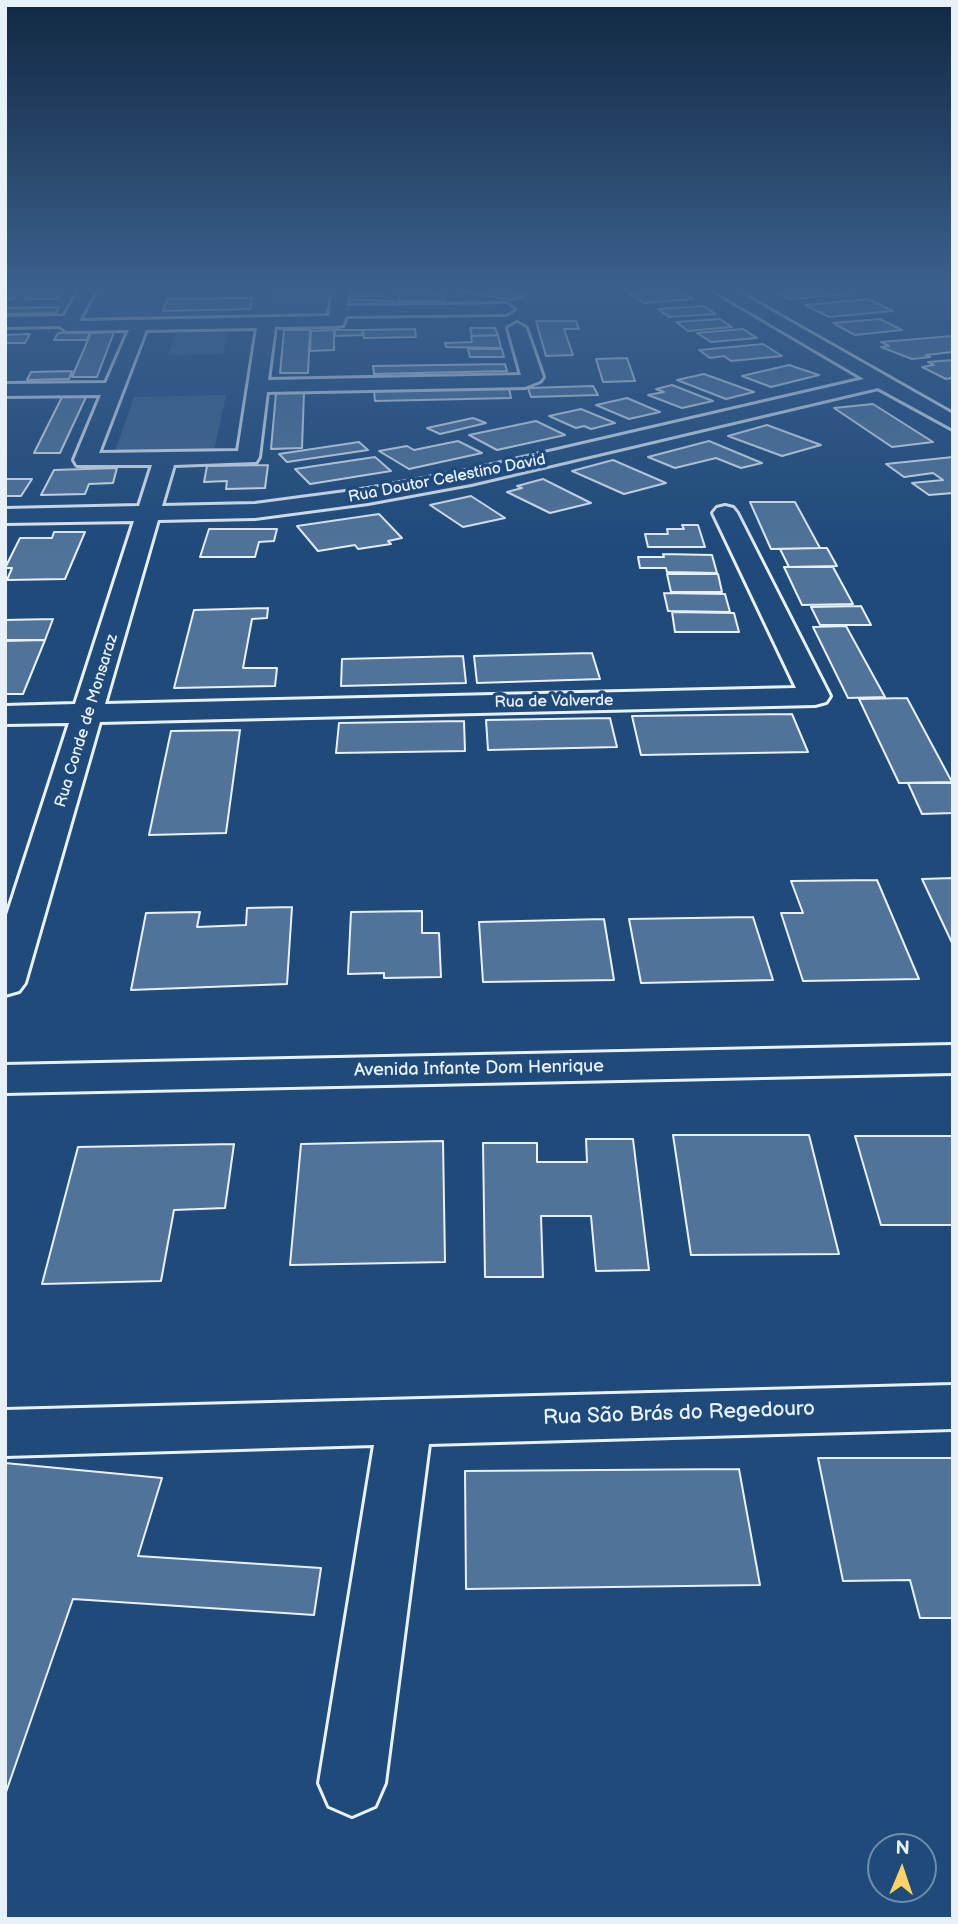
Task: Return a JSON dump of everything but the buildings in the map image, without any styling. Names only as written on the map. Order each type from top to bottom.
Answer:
[{"type":"street","points":[[116,379],[85,460],[248,457],[259,379]]},
{"type":"street","points":[[258,386],[528,379]]},
{"type":"street","points":[[877,379],[953,423]]},
{"type":"street","name":"Rua Doutor Celestino David","points":[[5,516],[255,511],[381,494],[471,477],[881,381]]},
{"type":"street","points":[[5,390],[112,388]]},
{"type":"street","name":"Rua Conde de Monsaraz","points":[[5,983],[165,458]]},
{"type":"street","name":"Rua de Valverde","points":[[89,713],[815,696],[725,513]]},
{"type":"street","points":[[5,715],[89,713]]},
{"type":"street","name":"Avenida Infante Dom Henrique","points":[[5,1079],[953,1059]]},
{"type":"street","name":"Rua São Brás do Regedouro","points":[[5,1433],[953,1407]]},
{"type":"street","points":[[352,1783],[405,1422]]},
{"type":"shaded area","points":[[226,395],[214,451],[114,454],[134,397]]}]
